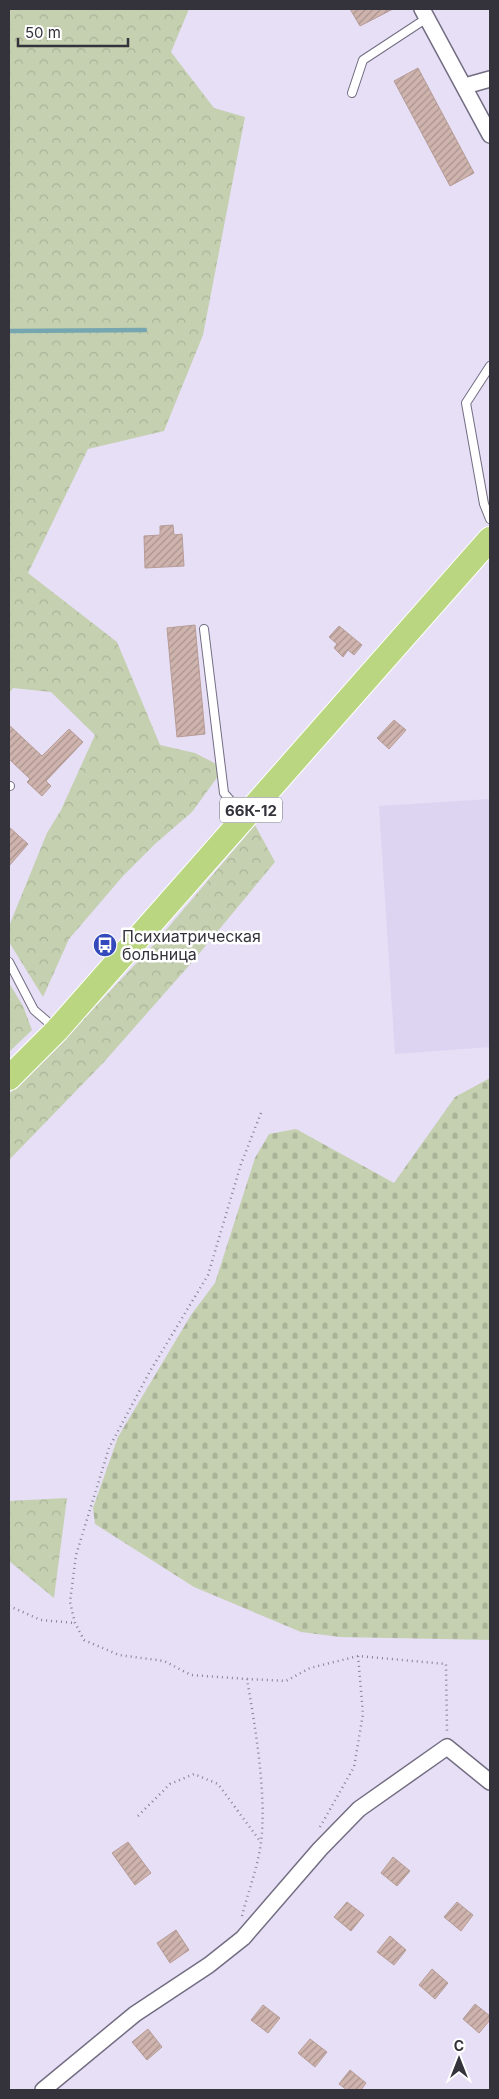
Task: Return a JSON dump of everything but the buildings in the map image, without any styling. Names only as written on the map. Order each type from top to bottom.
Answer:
[{"type":"main road","name":"66К-12","points":[[9,1078],[57,1030],[490,539]]},
{"type":"street","points":[[424,13],[490,134]]},
{"type":"street","points":[[465,86],[490,79]]},
{"type":"street","points":[[43,2090],[135,2014],[209,1965],[243,1938],[320,1849],[359,1809],[447,1747],[490,1782]]},
{"type":"lane","points":[[352,93],[363,60],[424,13]]},
{"type":"lane","points":[[490,366],[466,403],[484,504],[490,519]]},
{"type":"lane","points":[[204,629],[224,793],[245,817]]},
{"type":"lane","points":[[9,962],[34,1010],[57,1030]]},
{"type":"path","points":[[260,1113],[241,1164],[208,1275],[149,1373],[109,1448],[76,1555],[70,1602],[75,1623],[84,1640],[119,1655],[164,1661],[192,1675],[286,1681],[310,1668],[358,1656],[446,1664],[447,1747]]},
{"type":"path","points":[[9,1606],[41,1620],[75,1623]]},
{"type":"path","points":[[320,1849],[320,1824],[354,1767],[362,1714],[358,1656]]},
{"type":"path","points":[[243,1938],[242,1919],[261,1842],[261,1800],[256,1731],[247,1679]]},
{"type":"path","points":[[138,1816],[170,1784],[194,1774],[218,1784],[261,1842]]},
{"type":"shaded area","points":[[490,799],[490,1047],[395,1054],[379,806]]},
{"type":"green space","points":[[9,9],[189,9],[171,52],[214,108],[245,117],[203,335],[164,431],[88,449],[28,573],[117,642],[160,745],[195,753],[224,768],[192,812],[155,844],[123,876],[69,939],[43,997],[9,942],[9,926],[47,833],[61,810],[95,735],[51,692],[13,688],[9,693]]},
{"type":"green space","points":[[255,825],[275,862],[193,961],[104,1062],[9,1160],[9,1094],[54,1050],[150,949]]},
{"type":"green space","points":[[9,983],[23,1006],[32,1030],[9,1052]]},
{"type":"green space","points":[[490,1078],[490,1640],[340,1637],[301,1632],[194,1587],[95,1524],[93,1508],[118,1437],[191,1315],[215,1283],[255,1158],[269,1134],[296,1129],[394,1183],[455,1097]]},
{"type":"green space","points":[[67,1498],[54,1598],[9,1561],[9,1501]]},
{"type":"waterway","points":[[9,331],[145,330]]},
{"type":"place","name":"Психиатрическая больница","points":[[105,945]]}]
